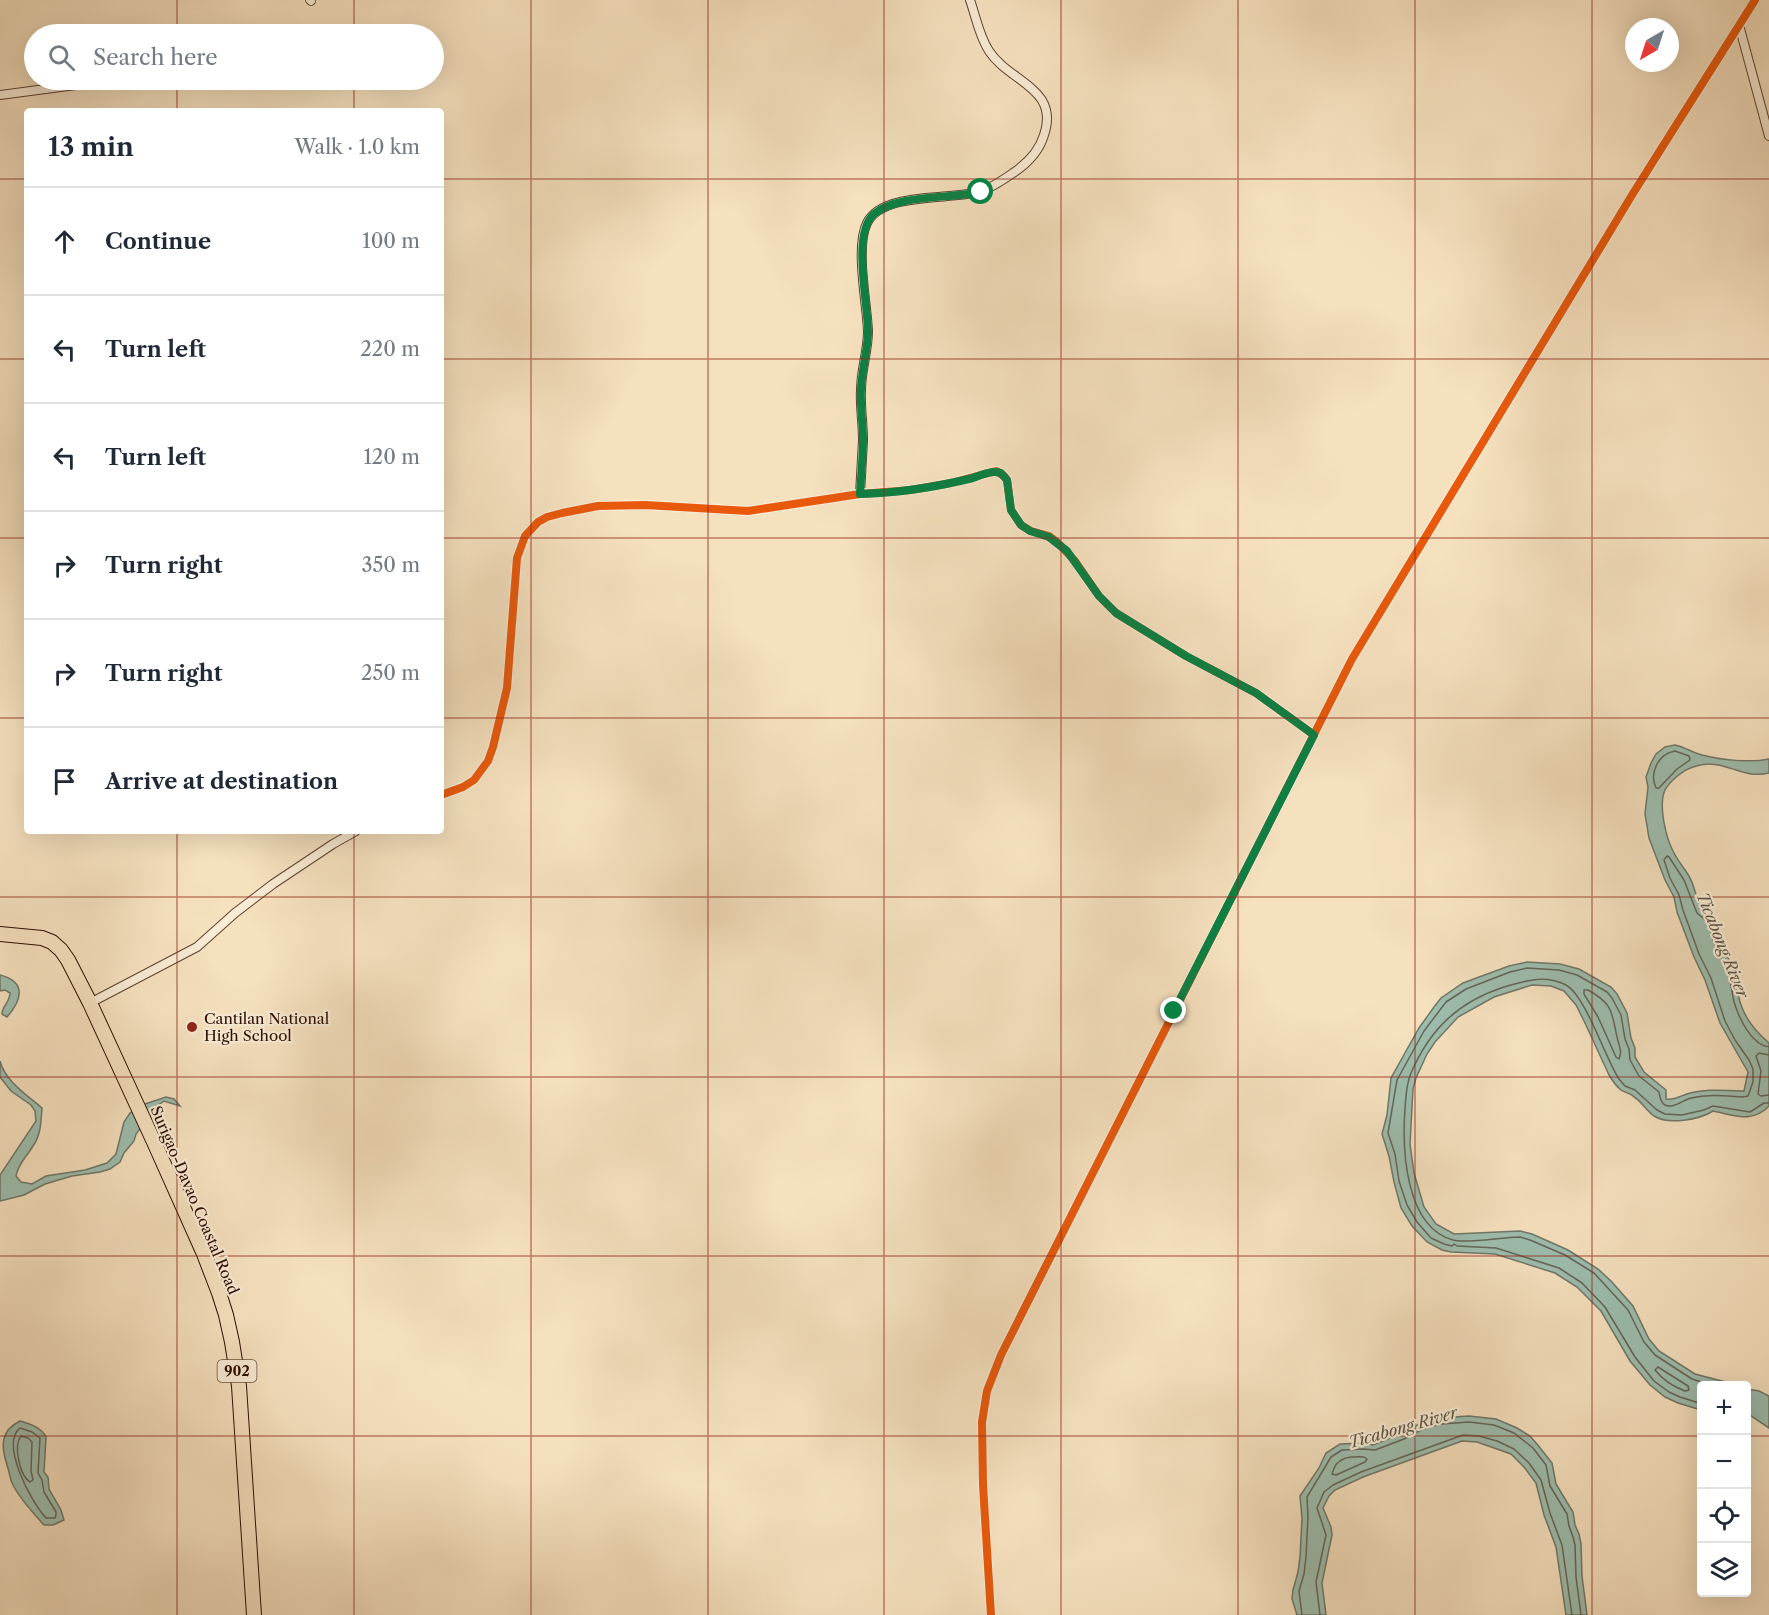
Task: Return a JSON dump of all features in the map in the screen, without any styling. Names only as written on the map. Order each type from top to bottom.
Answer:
[{"type":"highway","name":"Surigao-Davao Coastal Road","points":[[0,934],[42,938],[62,950],[90,1003],[204,1254],[226,1315],[239,1386],[254,1615]]},
{"type":"street","points":[[860,494],[863,439],[861,388],[868,333],[863,282],[863,244],[867,222],[882,208],[906,201],[981,192],[1025,164],[1037,151],[1045,133],[1047,113],[1043,100],[990,52],[970,0]]},
{"type":"street","points":[[991,1615],[982,1431],[984,1401],[994,1371],[1364,637],[1670,134],[1755,0]]},
{"type":"street","points":[[1739,25],[1769,136]]},
{"type":"street","points":[[0,95],[38,90]]},
{"type":"street","points":[[444,794],[474,780],[488,761],[494,747],[507,688],[517,558],[525,536],[538,522],[562,513],[598,506],[645,505],[748,511],[860,494],[910,490],[951,483],[991,472],[1001,473],[1007,480],[1011,510],[1021,525],[1030,531],[1049,537],[1067,551],[1099,596],[1116,613],[1186,656],[1256,693],[1314,735]]},
{"type":"street","points":[[90,1003],[197,947],[235,912],[273,884],[351,834]]},
{"type":"water","points":[[1675,745],[1699,754],[1744,761],[1769,759],[1769,773],[1749,773],[1714,764],[1689,768],[1667,787],[1662,804],[1671,847],[1691,880],[1701,906],[1718,922],[1718,935],[1731,964],[1742,1008],[1752,1025],[1769,1043],[1769,1106],[1763,1112],[1749,1117],[1713,1111],[1700,1117],[1675,1121],[1654,1116],[1636,1098],[1621,1090],[1613,1081],[1576,1005],[1564,991],[1551,986],[1532,985],[1494,997],[1458,1017],[1435,1042],[1427,1054],[1413,1089],[1410,1144],[1414,1173],[1424,1207],[1436,1224],[1454,1234],[1520,1231],[1532,1234],[1568,1250],[1598,1269],[1633,1306],[1649,1339],[1659,1351],[1695,1374],[1722,1381],[1697,1381],[1697,1409],[1665,1397],[1650,1385],[1630,1361],[1601,1311],[1577,1287],[1555,1273],[1495,1254],[1451,1252],[1427,1242],[1412,1226],[1401,1208],[1382,1134],[1387,1115],[1391,1078],[1419,1028],[1441,998],[1463,983],[1509,966],[1527,962],[1560,964],[1579,969],[1611,987],[1627,1013],[1635,1057],[1644,1072],[1666,1090],[1666,1099],[1704,1091],[1744,1091],[1748,1072],[1720,1023],[1677,912],[1674,897],[1649,838],[1645,814],[1648,787],[1646,777],[1656,754],[1665,747]]},
{"type":"water","points":[[0,975],[15,982],[19,992],[16,1004],[7,1017],[2,1014],[2,1011],[10,993],[5,990],[0,991]]},
{"type":"water","points":[[0,1061],[12,1081],[42,1108],[38,1137],[17,1171],[16,1176],[21,1182],[32,1184],[46,1176],[85,1170],[107,1163],[116,1154],[124,1122],[130,1113],[145,1104],[166,1097],[174,1099],[180,1106],[164,1101],[157,1106],[136,1134],[120,1162],[110,1169],[72,1176],[45,1184],[24,1195],[0,1201],[0,1175],[36,1121],[35,1111],[31,1105],[11,1091],[0,1077]]},
{"type":"water","points":[[1751,1390],[1769,1396],[1769,1428],[1751,1416]]},
{"type":"water","points":[[1469,1416],[1496,1419],[1517,1428],[1530,1436],[1552,1463],[1556,1484],[1573,1512],[1579,1534],[1587,1615],[1566,1615],[1556,1547],[1544,1515],[1536,1483],[1511,1454],[1477,1442],[1462,1441],[1363,1477],[1335,1490],[1329,1496],[1323,1508],[1332,1535],[1322,1583],[1326,1615],[1297,1615],[1292,1599],[1300,1557],[1302,1518],[1300,1496],[1326,1453],[1340,1444],[1373,1445],[1421,1423],[1440,1418]]},
{"type":"water","points":[[20,1421],[38,1428],[46,1437],[44,1472],[48,1477],[49,1489],[64,1520],[53,1525],[44,1525],[22,1500],[11,1481],[3,1445],[9,1429]]},
{"type":"cycle path","points":[[991,1615],[983,1485],[982,1422],[987,1391],[1001,1355],[1352,659],[1632,195],[1755,0]]},
{"type":"cycle path","points":[[444,794],[474,780],[488,761],[493,747],[507,688],[517,558],[525,536],[538,522],[547,517],[598,506],[645,505],[748,511],[860,494],[911,490],[951,483],[996,471],[1007,480],[1011,510],[1021,525],[1031,531],[1049,536],[1058,543],[1075,561],[1099,596],[1116,613],[1186,656],[1256,693],[1314,735]]},
{"type":"place","name":"Cantilan National High School","points":[[192,1027]]},
{"type":"route","points":[[981,192],[906,201],[882,208],[867,222],[863,244],[863,282],[868,333],[861,388],[863,439],[860,494],[910,490],[951,483],[996,471],[1001,473],[1007,480],[1011,510],[1021,525],[1030,531],[1049,537],[1067,551],[1090,585],[1116,613],[1186,656],[1256,693],[1314,735],[1174,1011]]},
{"type":"water label","name":"Ticabong River","points":[[1723,945]]},
{"type":"water label","name":"Ticabong River","points":[[1403,1427]]}]
